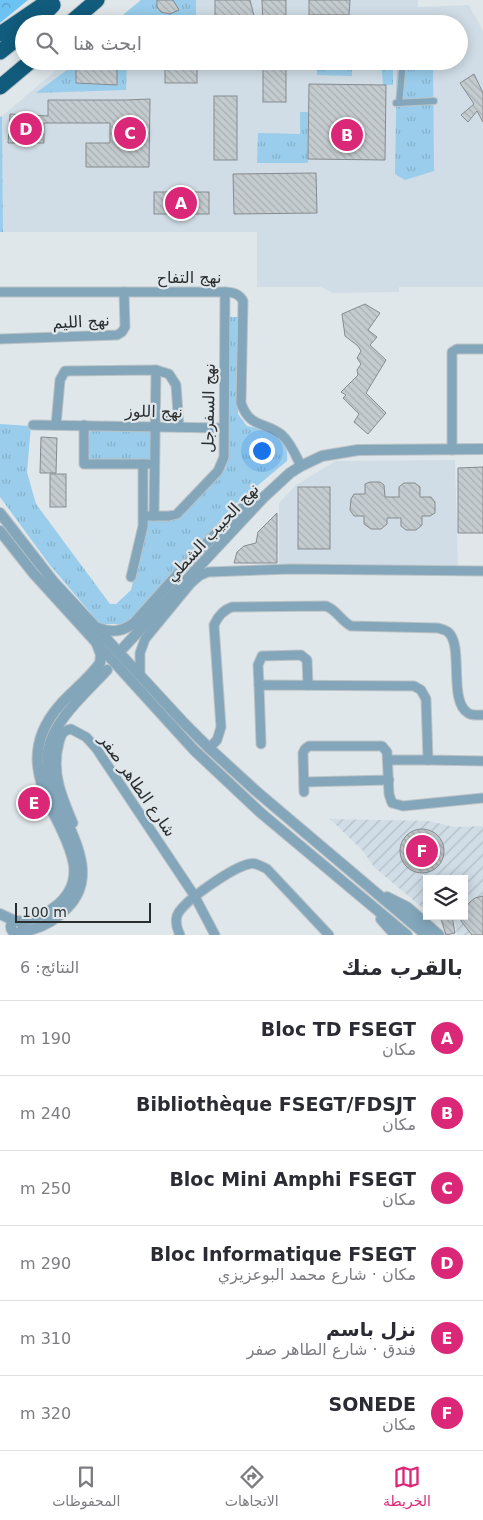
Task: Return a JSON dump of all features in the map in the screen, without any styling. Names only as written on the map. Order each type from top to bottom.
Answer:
[{"type":"highway","points":[[28,15],[50,0]]},
{"type":"highway","points":[[44,15],[58,0]]},
{"type":"highway","points":[[80,15],[97,0]]},
{"type":"highway","points":[[0,34],[15,24]]},
{"type":"highway","points":[[0,52],[15,41]]},
{"type":"highway","points":[[0,76],[15,64]]},
{"type":"highway","points":[[0,88],[21,70]]},
{"type":"street","points":[[402,70],[397,103],[434,102]]},
{"type":"street","name":"نهج التفاح","points":[[0,292],[232,292],[243,301],[241,403],[244,411],[253,422],[282,436],[301,466]]},
{"type":"street","name":"نهج الليم","points":[[0,339],[118,335],[125,327],[124,292]]},
{"type":"street","name":"نهج السفرجل","points":[[144,516],[170,516],[177,514],[218,471],[224,458],[225,292]]},
{"type":"street","points":[[224,313],[242,314]]},
{"type":"street","points":[[452,450],[452,352],[458,349],[483,349]]},
{"type":"street","points":[[154,516],[156,370]]},
{"type":"street","points":[[56,425],[60,380],[65,371],[156,370],[169,374],[176,385],[180,427]]},
{"type":"street","name":"نهج اللوز","points":[[33,425],[223,428]]},
{"type":"street","points":[[84,425],[84,464],[154,464]]},
{"type":"street","name":"نهج الحبيب الشطي","points":[[124,647],[258,503],[290,473],[301,466],[322,456],[358,450],[483,449]]},
{"type":"street","points":[[131,577],[140,544],[144,516],[143,464]]},
{"type":"street","points":[[97,628],[117,632],[126,629],[134,623],[194,556],[236,513],[248,505],[258,503]]},
{"type":"street","points":[[0,513],[42,568],[209,748],[256,791],[426,935]]},
{"type":"street","points":[[0,531],[34,574],[173,728],[216,771],[262,813],[407,935]]},
{"type":"street","points":[[140,675],[139,660],[145,639],[191,583],[198,576],[208,572],[291,569],[483,571]]},
{"type":"street","points":[[209,748],[217,740],[221,727],[214,625],[217,618],[226,609],[232,607],[326,606],[332,609],[346,624],[351,626],[438,628],[448,631],[454,639],[458,690],[463,709],[472,715],[483,715]]},
{"type":"street","points":[[63,832],[40,784],[38,752],[43,732],[54,712],[100,663],[100,650],[94,639]]},
{"type":"street","points":[[260,744],[258,665],[262,656],[301,655],[307,660],[308,685]]},
{"type":"street","points":[[16,929],[50,911],[59,904],[68,893],[73,880],[74,866],[46,781],[47,759],[50,741],[58,724],[106,670]]},
{"type":"street","points":[[259,685],[414,686],[421,690],[426,698],[428,760]]},
{"type":"street","name":"شارع الطاهر صفر","points":[[81,860],[80,842],[59,787],[56,766],[60,736],[64,731],[71,729],[86,738],[96,748],[194,895],[215,935]]},
{"type":"street","points":[[304,792],[303,753],[309,746],[382,746],[387,752],[389,794],[392,804],[402,806],[483,798]]},
{"type":"street","points":[[0,919],[16,929],[47,924],[62,914],[73,902],[82,882],[81,860],[50,782],[47,759]]},
{"type":"street","points":[[388,760],[483,761]]},
{"type":"street","points":[[304,782],[388,780]]},
{"type":"street","points":[[180,935],[176,926],[177,916],[181,908],[194,895],[241,866],[250,863],[267,869],[329,935]]},
{"type":"street","points":[[377,893],[407,907],[439,935]]},
{"type":"street","points":[[370,904],[394,935]]},
{"type":"street","points":[[0,914],[16,929]]},
{"type":"shaded area","points":[[141,0],[418,0],[418,7],[469,5],[483,31],[483,287],[399,287],[399,292],[333,293],[321,287],[257,287],[257,232],[3,232],[2,116],[56,70],[468,70],[468,15],[123,15]]},
{"type":"shaded area","points":[[455,460],[458,567],[279,567],[279,503],[296,485],[336,461]]},
{"type":"shaded area","points":[[330,819],[429,821],[454,827],[483,826],[483,935],[457,935],[455,920],[468,920],[468,875],[423,875],[423,908],[374,867],[363,851]]},
{"type":"green space","points":[[0,0],[28,0],[0,23]]},
{"type":"green space","points":[[141,0],[196,0],[196,15],[123,15]]},
{"type":"green space","points":[[67,70],[127,70],[126,90],[36,93]]},
{"type":"green space","points":[[317,70],[352,70],[352,76],[317,75]]},
{"type":"green space","points":[[382,70],[393,70],[393,85],[383,85]]},
{"type":"green space","points":[[397,70],[433,70],[434,171],[405,180],[395,174]]},
{"type":"green space","points":[[300,112],[308,112],[308,163],[257,163],[258,133],[300,134]]},
{"type":"green space","points":[[2,116],[3,232],[0,232],[0,117]]},
{"type":"green space","points":[[227,317],[239,317],[238,414],[247,426],[263,429],[276,435],[285,445],[287,461],[232,507],[127,624],[100,624],[49,564],[0,497],[0,424],[31,426],[27,472],[36,504],[110,604],[116,604],[131,590],[149,518],[177,518],[226,467]]},
{"type":"green space","points":[[89,430],[151,431],[150,459],[89,459]]},
{"type":"building","points":[[157,0],[173,0],[179,10],[170,14],[161,12],[157,7]]},
{"type":"building","points":[[215,0],[250,0],[254,15],[215,15]]},
{"type":"building","points":[[262,0],[286,0],[286,15],[263,15]]},
{"type":"building","points":[[309,0],[350,0],[349,15],[309,15]]},
{"type":"building","points":[[76,70],[117,70],[117,85],[76,83]]},
{"type":"building","points":[[165,70],[197,70],[197,83],[165,83]]},
{"type":"building","points":[[263,70],[286,70],[286,102],[263,102]]},
{"type":"building","points":[[474,74],[483,93],[483,122],[477,111],[468,122],[461,115],[474,104],[460,83]]},
{"type":"building","points":[[309,84],[386,85],[385,160],[308,159]]},
{"type":"building","points":[[214,96],[237,96],[237,160],[214,160]]},
{"type":"building","points":[[150,99],[149,167],[86,167],[86,143],[110,143],[110,123],[44,123],[44,143],[8,143],[10,114],[48,116],[48,100]]},
{"type":"building","points":[[316,173],[317,213],[234,214],[233,174]]},
{"type":"building","points":[[154,192],[209,192],[209,214],[154,214]]},
{"type":"building","points":[[365,304],[380,313],[368,330],[377,337],[370,345],[386,360],[366,393],[386,413],[368,434],[354,422],[359,414],[343,398],[346,395],[341,392],[358,375],[357,370],[361,364],[357,358],[361,351],[358,346],[345,336],[342,314]]},
{"type":"building","points":[[41,437],[57,438],[56,473],[40,473]]},
{"type":"building","points":[[483,467],[483,533],[458,533],[458,468]]},
{"type":"building","points":[[50,474],[66,474],[66,507],[50,507]]},
{"type":"building","points":[[380,482],[384,485],[385,497],[399,497],[399,487],[404,483],[415,483],[420,487],[420,497],[431,497],[435,502],[435,513],[430,516],[422,516],[422,525],[416,530],[406,530],[401,526],[401,518],[387,518],[387,524],[381,529],[371,529],[364,524],[364,516],[354,516],[350,510],[351,499],[354,494],[365,494],[365,484]]},
{"type":"building","points":[[298,487],[330,487],[330,549],[298,549]]},
{"type":"building","points":[[277,513],[277,563],[234,563],[237,552],[244,546],[256,543],[258,532]]},
{"type":"building","points":[[422,829],[434,833],[440,839],[444,851],[440,863],[434,869],[422,873],[410,869],[404,863],[400,851],[404,839],[410,833]]},
{"type":"building","points":[[483,896],[483,935],[472,935],[461,921],[468,920],[468,904],[475,898]]},
{"type":"building","points":[[441,920],[453,920],[455,933],[446,935]]},
{"type":"place","name":"Bloc Informatique FSEGT","points":[[26,129]]},
{"type":"place","name":"Bloc Mini Amphi FSEGT","points":[[130,133]]},
{"type":"place","name":"Bibliothèque FSEGT/FDSJT","points":[[347,135]]},
{"type":"place","name":"Bloc TD FSEGT","points":[[181,203]]},
{"type":"place","name":"نزل باسم","points":[[34,803]]},
{"type":"place","name":"SONEDE","points":[[422,851]]}]
